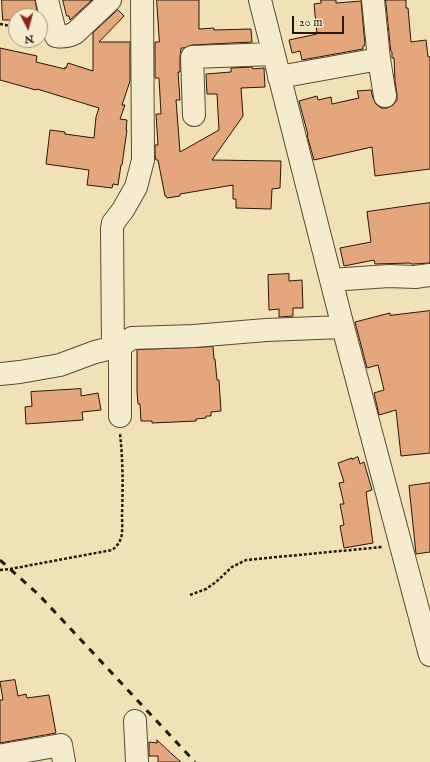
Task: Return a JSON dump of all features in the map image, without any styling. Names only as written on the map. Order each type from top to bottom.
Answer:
[{"type":"street","points":[[47,0],[56,36],[65,37],[75,33],[110,0]]},
{"type":"street","points":[[120,416],[112,229],[113,223],[123,210],[136,187],[143,160],[142,0]]},
{"type":"street","points":[[260,0],[343,327],[430,655]]},
{"type":"street","points":[[374,0],[379,59],[385,96]]},
{"type":"street","points":[[194,115],[192,57],[273,54]]},
{"type":"street","points":[[279,77],[379,59]]},
{"type":"street","points":[[331,280],[388,276],[415,277],[430,275]]},
{"type":"street","points":[[0,374],[20,372],[60,364],[116,346],[132,338],[194,336],[266,330],[343,327]]},
{"type":"street","points":[[136,721],[137,762]]},
{"type":"street","points":[[5,762],[3,755],[61,745],[64,762]]},
{"type":"path","points":[[0,570],[112,550],[118,544],[122,534],[123,486],[119,421],[120,416]]},
{"type":"path","points":[[190,595],[206,589],[216,582],[232,566],[246,560],[401,546]]},
{"type":"building","points":[[2,0],[35,0],[36,8],[8,8],[8,20],[3,20]]},
{"type":"building","points":[[63,0],[92,0],[70,20],[69,16],[67,16]]},
{"type":"building","points":[[157,0],[199,0],[199,29],[251,29],[252,42],[192,45],[181,48],[180,72],[178,72],[180,100],[176,100],[180,152],[219,130],[217,94],[207,94],[206,74],[231,72],[231,68],[264,68],[265,87],[241,88],[243,116],[212,160],[281,161],[280,188],[272,189],[271,209],[236,208],[236,199],[233,199],[233,185],[180,194],[180,196],[167,198],[165,196],[158,160],[156,160],[155,155],[155,145],[158,145],[156,114],[161,114],[159,78],[155,78],[155,42],[159,42]]},
{"type":"building","points":[[321,0],[336,0],[336,3],[361,1],[365,45],[363,46],[363,49],[302,60],[300,51],[292,53],[289,40],[317,34],[314,4],[321,3]]},
{"type":"building","points":[[386,0],[406,0],[411,42],[426,40],[428,57],[430,57],[430,169],[375,176],[372,147],[314,160],[299,101],[317,96],[318,100],[331,97],[332,104],[359,98],[357,91],[371,90],[376,104],[381,108],[387,108],[393,105],[397,100],[397,94],[394,58],[392,58],[391,51]]},
{"type":"building","points":[[118,10],[124,16],[99,42],[130,42],[130,81],[122,105],[125,105],[120,119],[127,120],[127,130],[118,185],[113,184],[112,188],[87,185],[89,170],[46,164],[50,130],[65,132],[65,134],[94,138],[96,117],[99,108],[37,89],[36,90],[0,80],[0,48],[37,56],[36,62],[65,69],[68,63],[93,71],[93,33]]},
{"type":"building","points":[[430,203],[430,263],[375,264],[374,260],[344,266],[340,248],[371,242],[367,212]]},
{"type":"building","points":[[289,274],[289,281],[302,280],[303,308],[293,308],[293,316],[279,317],[279,309],[269,310],[268,275]]},
{"type":"building","points":[[430,311],[430,453],[401,456],[396,410],[379,415],[374,393],[384,390],[378,365],[367,368],[355,322],[390,313],[390,315]]},
{"type":"building","points":[[213,347],[217,380],[219,380],[221,411],[211,412],[211,416],[196,419],[196,421],[152,423],[152,421],[141,421],[140,404],[138,404],[137,392],[137,350]]},
{"type":"building","points":[[81,389],[81,396],[98,393],[101,410],[82,412],[83,420],[26,424],[25,407],[32,406],[31,392]]},
{"type":"building","points":[[358,457],[360,464],[364,462],[372,490],[366,492],[373,543],[344,548],[340,526],[344,525],[340,504],[344,504],[339,483],[344,482],[338,463]]},
{"type":"building","points":[[430,483],[430,552],[416,554],[409,486]]},
{"type":"building","points":[[15,680],[18,696],[26,694],[27,698],[49,695],[56,733],[0,743],[0,700],[3,700],[0,682]]},
{"type":"building","points":[[157,740],[181,762],[158,762],[158,756],[149,756],[149,742],[157,743]]},
{"type":"railway","points":[[0,560],[39,595],[195,762]]}]
